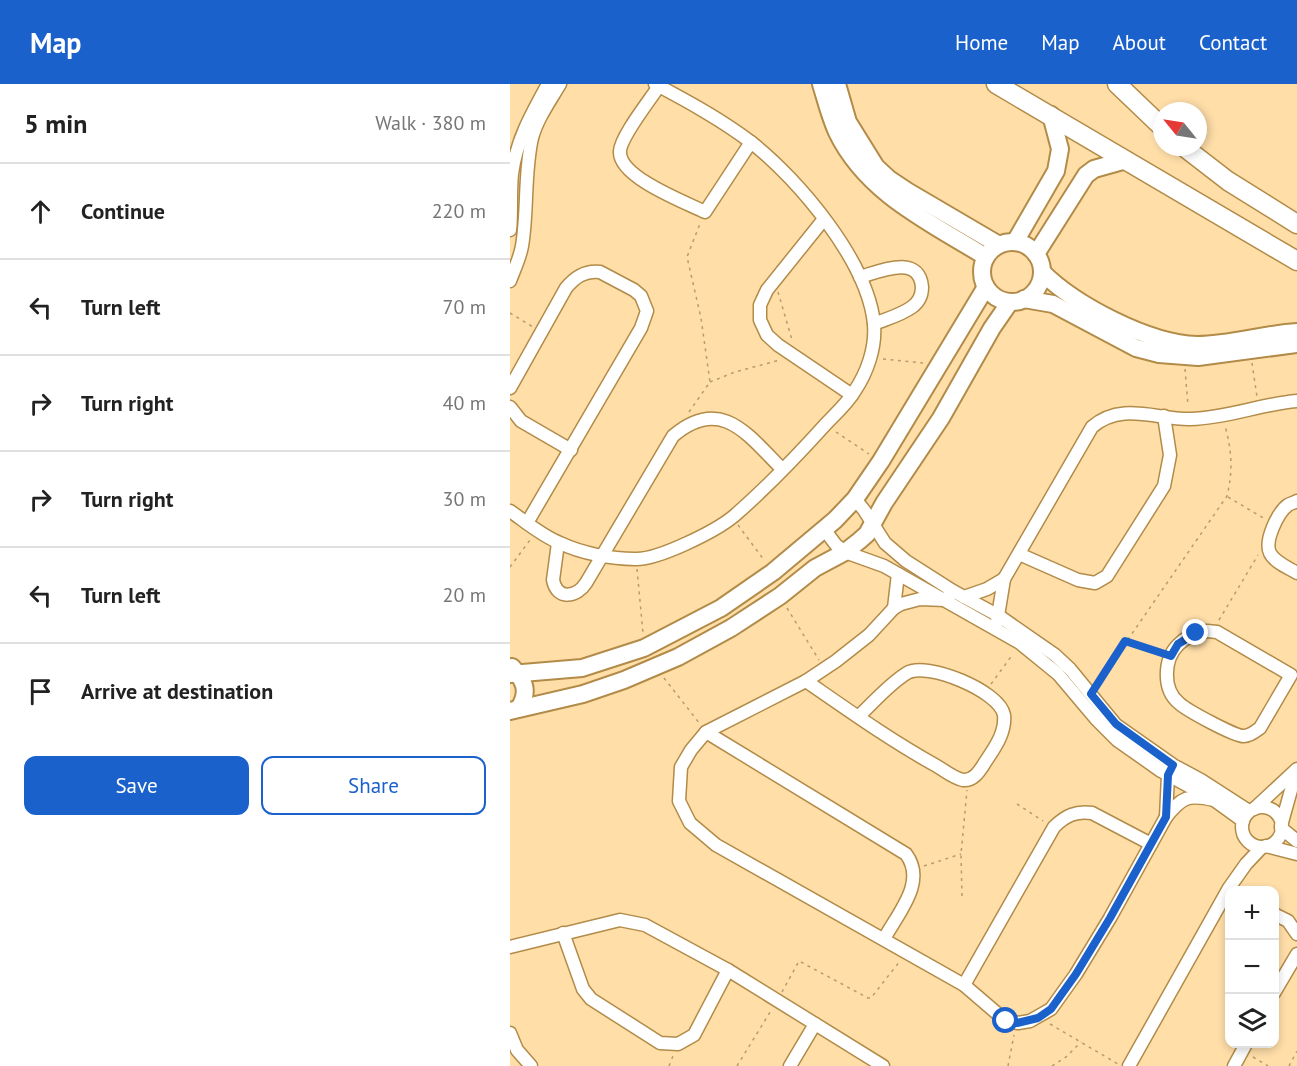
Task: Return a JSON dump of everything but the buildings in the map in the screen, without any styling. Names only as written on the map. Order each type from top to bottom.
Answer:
[{"type":"main road","points":[[997,84],[1297,261]]},
{"type":"main road","points":[[1117,84],[1153,119]]},
{"type":"main road","points":[[1196,156],[1236,187],[1297,224]]},
{"type":"street","points":[[510,230],[515,156],[525,127],[548,84]]},
{"type":"street","points":[[510,281],[521,248],[525,222],[525,189],[532,139],[560,84]]},
{"type":"street","points":[[821,84],[836,130],[847,151],[866,175],[890,197],[906,207],[1000,248],[1025,244],[1036,254],[1042,272],[1056,286],[1137,332],[1156,339],[1198,345],[1297,332]]},
{"type":"street","points":[[837,84],[848,122],[876,167],[889,179],[1000,248]]},
{"type":"street","points":[[510,511],[558,543],[602,554],[637,559],[683,546],[733,517],[852,395],[864,373],[873,344],[874,324],[860,277],[840,240],[774,163],[751,142],[657,85],[620,148],[620,154],[632,172],[643,181],[705,212],[751,142]]},
{"type":"street","points":[[1051,115],[1060,149],[1056,171],[982,272],[986,287],[996,297],[1017,301],[1045,302],[1062,308],[1136,348],[1185,357],[1297,344]]},
{"type":"street","points":[[1036,254],[1086,175],[1094,169],[1126,160]]},
{"type":"street","points":[[824,219],[775,280],[760,305],[760,320],[773,341],[852,395]]},
{"type":"street","points":[[860,277],[898,266],[912,269],[921,280],[921,295],[913,306],[874,324]]},
{"type":"street","points":[[510,388],[566,288],[585,273],[600,272],[634,290],[645,303],[647,311],[641,328],[572,450],[532,527]]},
{"type":"street","points":[[515,709],[583,694],[655,667],[731,628],[780,596],[815,568],[845,552],[859,541],[873,525],[884,503],[941,418],[992,328],[1017,301],[1035,291],[1042,272]]},
{"type":"street","points":[[513,671],[582,668],[644,648],[722,608],[773,572],[855,499],[881,461],[986,287]]},
{"type":"street","points":[[994,629],[999,616],[1004,579],[1092,427],[1107,416],[1119,414],[1188,419],[1297,401]]},
{"type":"street","points":[[510,406],[520,421],[572,450]]},
{"type":"street","points":[[1019,554],[1078,580],[1095,583],[1107,576],[1164,486],[1170,455],[1164,416]]},
{"type":"street","points":[[558,543],[553,580],[557,590],[568,595],[582,590],[672,436],[684,426],[714,418],[729,421],[742,429],[782,469]]},
{"type":"street","points":[[855,499],[885,543],[994,629],[1020,643],[1058,674],[1096,719],[1118,740],[1171,770],[1201,780],[1248,814]]},
{"type":"street","points":[[1297,501],[1287,506],[1274,524],[1268,542],[1269,553],[1284,566],[1297,573]]},
{"type":"street","points":[[824,529],[836,545],[845,552],[884,566],[999,616],[1055,655],[1116,724],[1171,770],[1214,800]]},
{"type":"street","points":[[884,566],[895,551]]},
{"type":"street","points":[[894,608],[898,574]]},
{"type":"street","points":[[1004,579],[987,589],[900,604],[869,635],[806,681],[706,732],[681,767],[679,801],[690,823],[716,845],[964,985],[1006,1021],[1017,1023],[1038,1018],[1051,1009],[1076,974],[1166,817],[1177,803],[1195,795],[1248,814],[1264,808],[1274,812],[1278,816],[1281,827],[1297,841]]},
{"type":"street","points":[[1213,632],[1217,632],[1294,676],[1260,728],[1244,736],[1229,732],[1178,703],[1168,684],[1167,674],[1171,656],[1178,644],[1196,633],[1213,632]]},
{"type":"street","points":[[806,681],[916,755],[955,777],[967,780],[981,769],[1001,735],[1004,714],[986,692],[924,669],[908,672],[859,716]]},
{"type":"street","points":[[513,671],[524,681],[526,690],[525,700],[515,709]]},
{"type":"street","points":[[706,732],[906,854],[914,869],[913,887],[884,939]]},
{"type":"street","points":[[1297,769],[1248,814],[1244,834],[1249,842],[1297,854]]},
{"type":"street","points":[[1233,886],[1246,864],[1264,847],[1275,842],[1297,769]]},
{"type":"street","points":[[1166,817],[1171,770]]},
{"type":"street","points":[[964,985],[1054,827],[1062,820],[1071,814],[1092,813],[1151,844]]},
{"type":"street","points":[[1246,864],[1249,842]]},
{"type":"street","points":[[1129,1066],[1225,899]]},
{"type":"street","points":[[1279,916],[1288,921],[1297,934]]},
{"type":"street","points":[[510,947],[620,920],[645,925],[728,970],[884,1066]]},
{"type":"street","points":[[563,933],[583,989],[591,999],[660,1043],[678,1044],[694,1035],[728,970]]},
{"type":"street","points":[[1279,986],[1297,954]]},
{"type":"street","points":[[790,1066],[814,1023]]},
{"type":"street","points":[[510,1033],[517,1050],[531,1066]]},
{"type":"street","points":[[1234,1066],[1243,1048]]},
{"type":"path","points":[[705,212],[687,256],[701,318],[710,382]]},
{"type":"path","points":[[685,418],[710,382],[735,372],[797,356],[775,280]]},
{"type":"path","points":[[510,313],[541,332]]},
{"type":"path","points":[[1251,351],[1259,407]]},
{"type":"path","points":[[870,357],[940,365]]},
{"type":"path","points":[[1185,357],[1188,419]]},
{"type":"path","points":[[1091,694],[1125,641],[1227,496],[1232,460],[1222,415]]},
{"type":"path","points":[[825,425],[881,461]]},
{"type":"path","points":[[1227,496],[1274,524]]},
{"type":"path","points":[[733,517],[773,572]]},
{"type":"path","points":[[510,567],[532,527]]},
{"type":"path","points":[[1213,632],[1259,553]]},
{"type":"path","points":[[637,559],[644,648]]},
{"type":"path","points":[[780,596],[824,668]]},
{"type":"path","points":[[1125,641],[1171,656]]},
{"type":"path","points":[[986,692],[1020,643]]},
{"type":"path","points":[[655,667],[706,732]]},
{"type":"path","points":[[962,896],[961,854],[967,780]]},
{"type":"path","points":[[1017,804],[1054,827]]},
{"type":"path","points":[[914,869],[961,854]]},
{"type":"path","points":[[737,1066],[799,961],[871,998],[906,953]]},
{"type":"path","points":[[1038,1018],[1122,1066]]},
{"type":"path","points":[[1008,1066],[1009,1050],[1017,1023]]},
{"type":"path","points":[[1052,1066],[1066,1057],[1081,1042]]},
{"type":"path","points":[[1245,1048],[1268,1066]]},
{"type":"path","points":[[1289,1066],[1297,1052]]},
{"type":"route","points":[[1006,1021],[1017,1023],[1030,1021],[1051,1009],[1076,974],[1110,918],[1166,817],[1168,775],[1173,765],[1149,750],[1116,724],[1091,694],[1125,641],[1171,656],[1178,644],[1196,633]]}]
